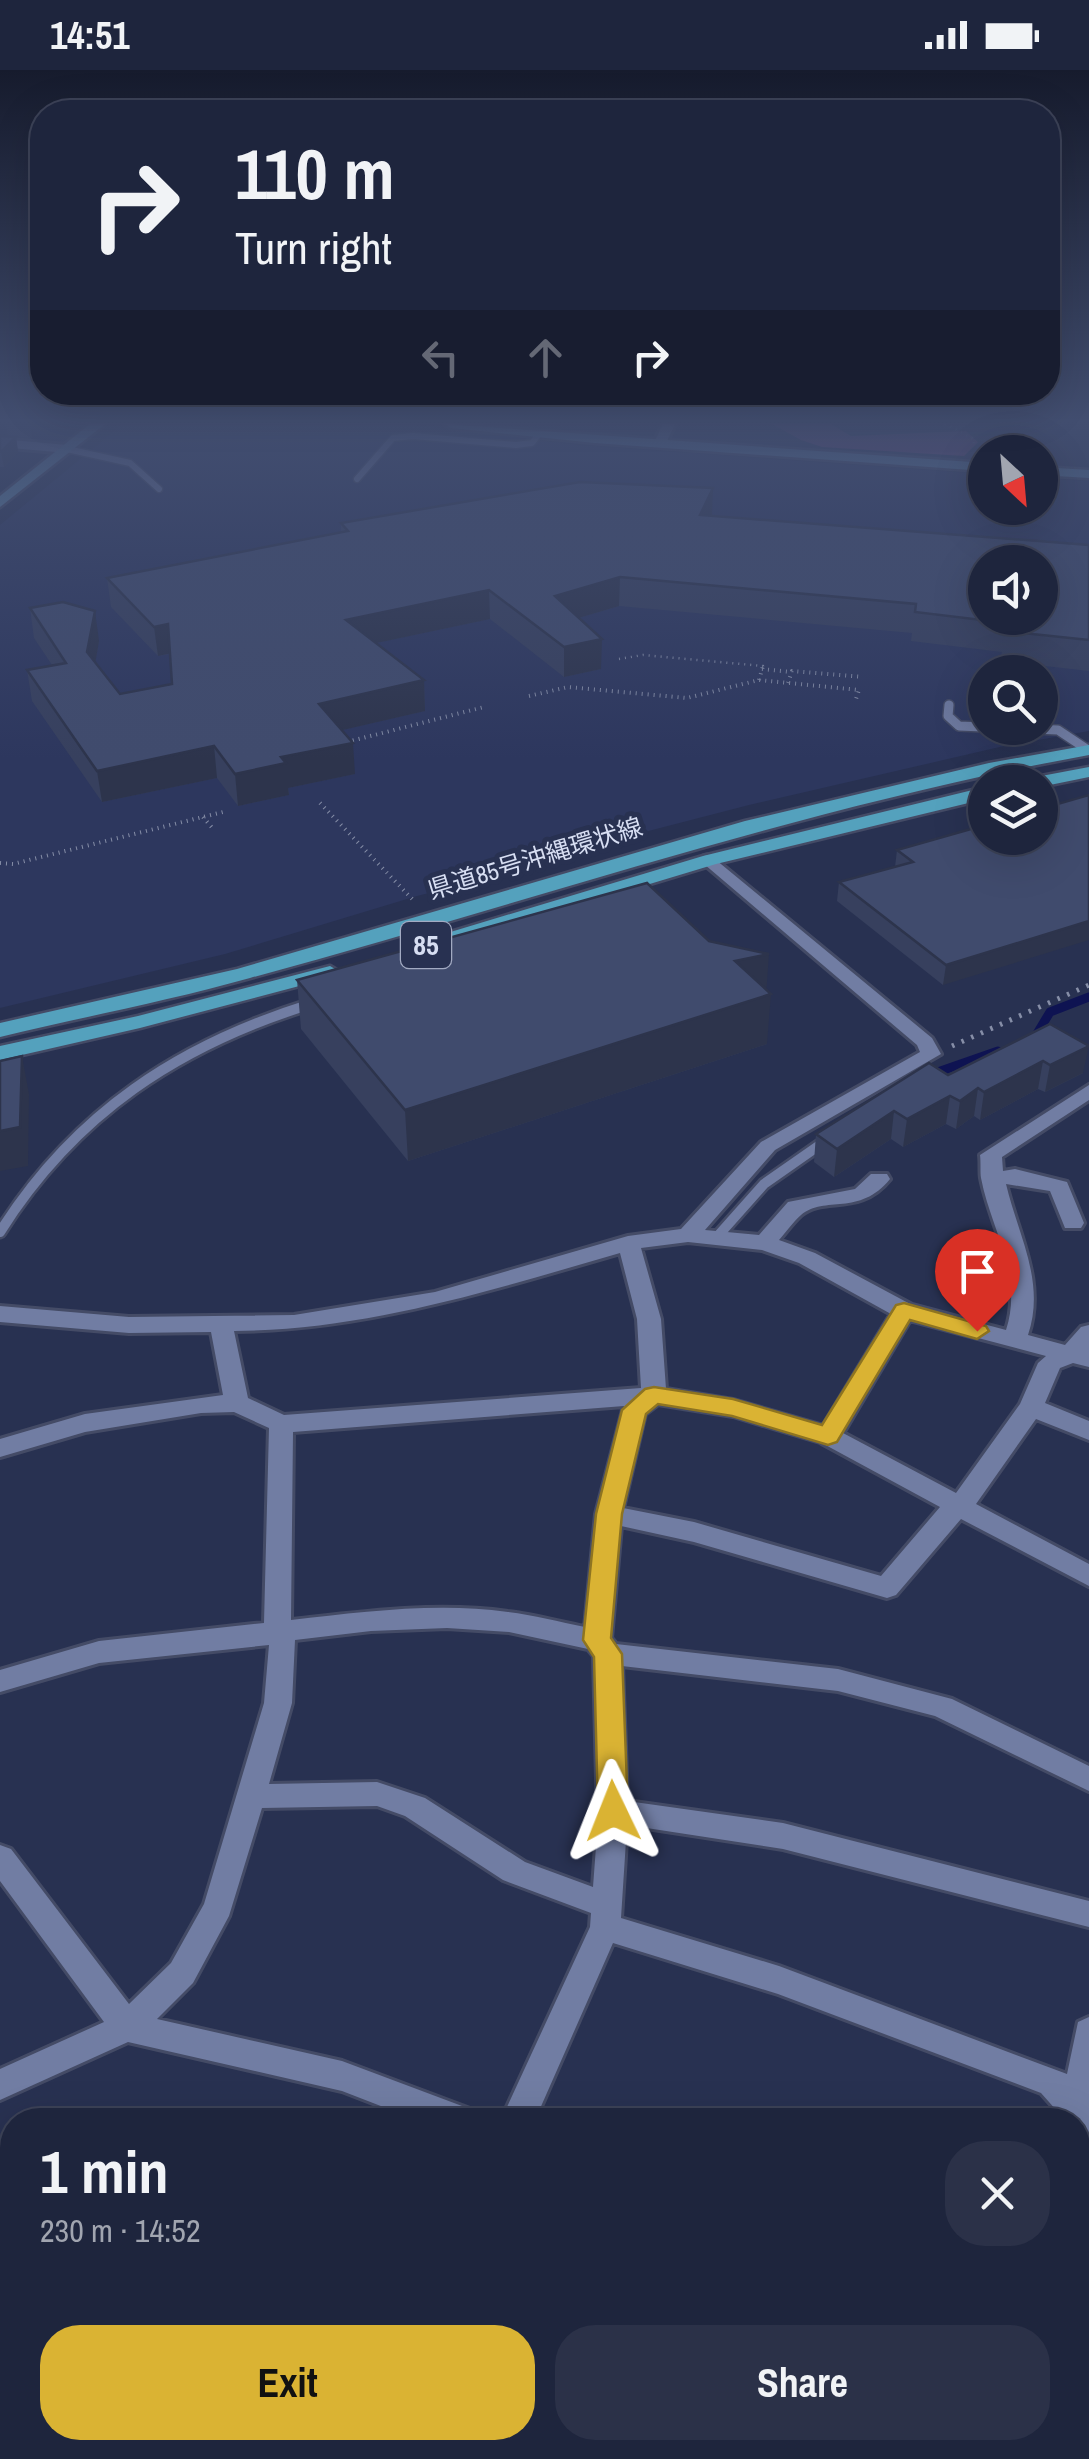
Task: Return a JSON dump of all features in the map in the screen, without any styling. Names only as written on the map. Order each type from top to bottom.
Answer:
[{"type":"main road","name":"県道85号沖縄環状線","points":[[0,1030],[242,974],[752,825],[989,768],[1088,750]]},
{"type":"main road","points":[[1058,778],[1089,772]]},
{"type":"main road","name":"県道85号沖縄環状線","points":[[418,947],[543,916],[710,860],[968,798]]},
{"type":"main road","points":[[0,1053],[157,1018],[349,967]]},
{"type":"street","points":[[688,1236],[768,1146],[931,1054],[925,1042],[710,860]]},
{"type":"street","points":[[1014,1342],[1024,1310],[1022,1283],[991,1179],[990,1155],[1085,1098]]},
{"type":"street","points":[[991,1179],[1015,1176],[1059,1187],[1074,1223]]},
{"type":"street","points":[[765,1243],[796,1207],[862,1194],[879,1180]]},
{"type":"street","points":[[0,1314],[87,1324],[294,1323],[436,1299],[628,1243],[688,1236],[765,1243],[808,1258],[904,1311],[1079,1357]]},
{"type":"street","points":[[628,1243],[649,1320],[654,1395]]},
{"type":"street","points":[[828,1436],[904,1311]]},
{"type":"street","points":[[222,1326],[237,1403]]},
{"type":"street","points":[[1079,1357],[1089,1332]]},
{"type":"street","points":[[609,1514],[694,1532],[887,1588],[945,1516],[960,1507],[1031,1407],[1050,1363],[1079,1357]]},
{"type":"street","points":[[523,2108],[606,1917],[613,1811],[602,1647],[609,1514],[634,1410],[654,1395]]},
{"type":"street","points":[[0,1448],[111,1417],[237,1403],[281,1424],[654,1395],[733,1408],[828,1436],[1089,1576]]},
{"type":"street","points":[[1031,1407],[1089,1431]]},
{"type":"street","points":[[0,2085],[127,2028],[182,1973],[218,1906],[278,1703],[283,1645],[276,1630],[281,1424]]},
{"type":"street","points":[[0,1680],[98,1652],[276,1630],[447,1618],[508,1622],[602,1647],[855,1684],[942,1707],[1089,1778]]},
{"type":"street","points":[[248,1796],[376,1794],[416,1808],[514,1871],[606,1917],[1052,2082],[1082,2108]]},
{"type":"street","points":[[613,1811],[784,1836],[1089,1914]]},
{"type":"street","points":[[0,1858],[127,2028],[342,2076],[426,2108]]},
{"type":"street","points":[[1085,2108],[1089,2032]]},
{"type":"lane","points":[[949,705],[948,716],[959,726],[1058,730],[1088,750]]},
{"type":"lane","points":[[0,1232],[85,1127],[138,1079],[219,1034],[332,998]]},
{"type":"lane","points":[[716,1238],[764,1184],[839,1132]]},
{"type":"path","points":[[618,659],[644,655],[862,677]]},
{"type":"path","points":[[758,680],[762,669]]},
{"type":"path","points":[[788,683],[791,672]]},
{"type":"path","points":[[529,696],[568,687],[687,698],[758,680],[859,690],[855,702]]},
{"type":"path","points":[[331,745],[484,707]]},
{"type":"path","points":[[320,804],[415,902]]},
{"type":"path","points":[[0,863],[13,864],[227,812]]},
{"type":"path","points":[[204,817],[214,830]]},
{"type":"path","points":[[931,1054],[998,1030],[1062,995],[1089,985]]},
{"type":"shaded area","points":[[0,535],[1089,535],[1089,731],[1058,736],[1058,655],[968,655],[968,745],[1010,745],[602,843],[607,848],[417,896],[225,954],[0,1008]]},
{"type":"building","points":[[325,535],[966,535],[1089,545],[1089,640],[1042,635],[1058,635],[1058,545],[968,545],[968,618],[915,612],[916,604],[620,577],[555,596],[602,639],[564,647],[489,590],[346,620],[424,680],[319,704],[353,743],[281,757],[286,763],[235,774],[214,746],[97,771],[27,670],[66,663],[30,608],[63,602],[95,611],[87,652],[120,694],[172,684],[168,624],[154,627],[107,578]]},
{"type":"building","points":[[1089,795],[1089,921],[946,965],[839,882],[913,862],[897,850],[968,830],[968,855],[1058,855],[1058,804]]},
{"type":"building","points":[[647,883],[709,941],[769,954],[735,961],[771,994],[405,1110],[297,980]]},
{"type":"building","points":[[1050,1024],[1089,1046],[1050,1065],[1043,1061],[984,1092],[978,1088],[960,1101],[950,1096],[907,1119],[894,1111],[837,1149],[816,1134],[929,1063],[948,1075]]},
{"type":"building","points":[[22,1056],[20,1127],[0,1131],[0,1061]]},
{"type":"waterway","points":[[1035,1037],[1050,1012],[1089,997]]},
{"type":"waterway","points":[[932,1074],[998,1051]]},
{"type":"route","points":[[613,1811],[608,1654],[596,1640],[609,1514],[634,1410],[654,1395],[733,1408],[828,1436],[904,1311],[977,1331]]}]
